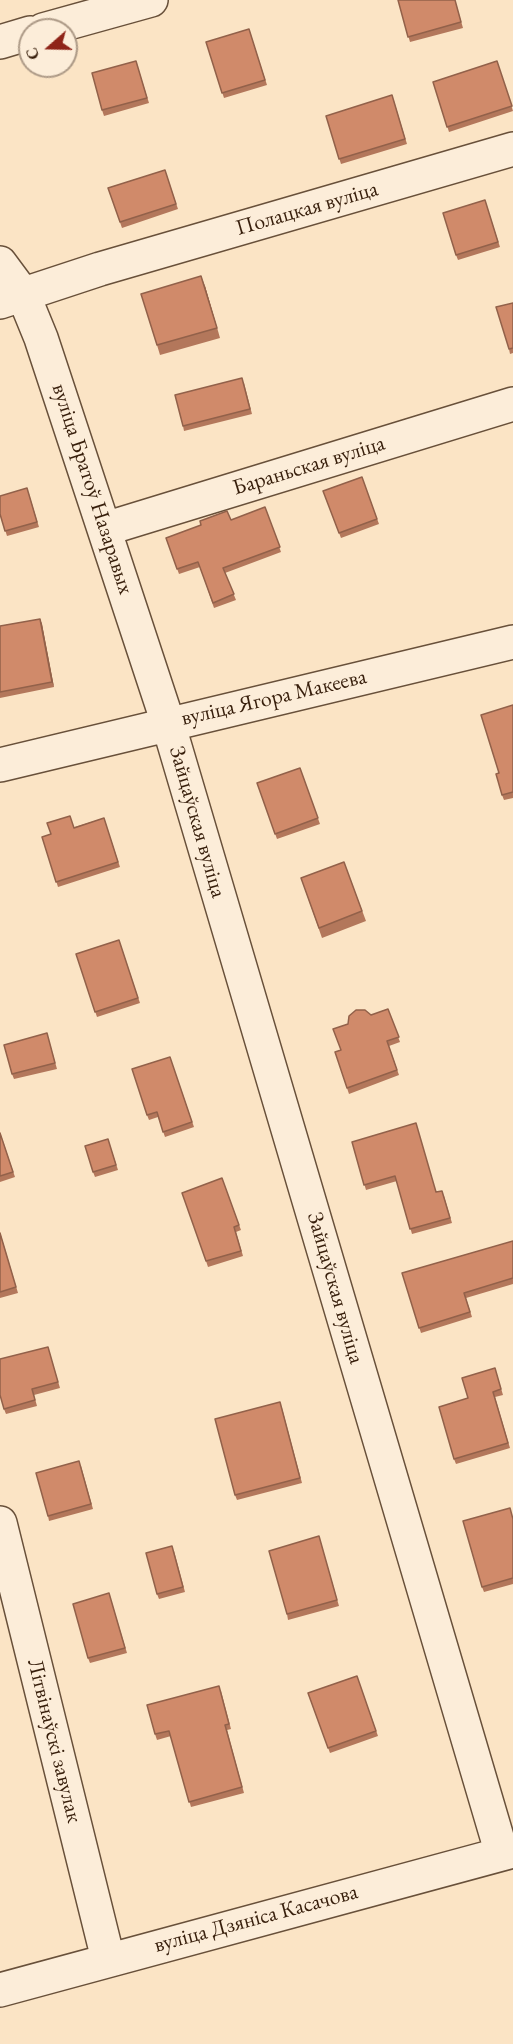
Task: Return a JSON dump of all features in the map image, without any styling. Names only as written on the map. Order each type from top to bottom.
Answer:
[{"type":"street","points":[[78,20],[151,0]]},
{"type":"street","points":[[0,42],[18,37]]},
{"type":"street","name":"Полацкая вуліца","points":[[11,298],[100,269],[513,149]]},
{"type":"street","name":"вуліца Братоў Назаравых","points":[[0,263],[11,298],[41,338],[168,723]]},
{"type":"street","name":"Бараньская вуліца","points":[[105,529],[513,404]]},
{"type":"street","name":"вуліца Ягора Макеева","points":[[0,765],[513,642]]},
{"type":"street","name":"Зайцаўская вуліца","points":[[168,723],[508,1852]]},
{"type":"street","name":"Літвінаўскі завулак","points":[[0,1523],[108,1959]]},
{"type":"street","name":"вуліца Дзяніса Касачова","points":[[0,1990],[508,1852]]},
{"type":"building","points":[[398,0],[455,0],[461,22],[408,37]]},
{"type":"building","points":[[249,29],[265,80],[222,93],[206,42]]},
{"type":"building","points":[[136,61],[147,98],[102,110],[92,73]]},
{"type":"building","points":[[497,61],[512,106],[447,127],[433,82]]},
{"type":"building","points":[[392,95],[405,139],[339,159],[326,116]]},
{"type":"building","points":[[165,170],[176,204],[120,222],[108,188]]},
{"type":"building","points":[[485,200],[498,242],[456,255],[443,213]]},
{"type":"building","points":[[201,276],[217,328],[157,345],[141,294]]},
{"type":"building","points":[[513,303],[513,348],[509,349],[496,307]]},
{"type":"building","points":[[242,378],[250,409],[183,426],[175,395]]},
{"type":"building","points":[[362,477],[377,519],[339,533],[323,491]]},
{"type":"building","points":[[27,488],[37,522],[5,531],[0,514],[0,496]]},
{"type":"building","points":[[265,507],[280,547],[223,568],[234,594],[213,603],[198,562],[177,569],[166,538],[201,525],[200,521],[227,511],[231,520]]},
{"type":"building","points":[[40,619],[52,682],[0,692],[0,626]]},
{"type":"building","points":[[513,705],[513,792],[502,795],[496,774],[499,773],[481,715]]},
{"type":"building","points":[[300,768],[318,818],[275,834],[257,783]]},
{"type":"building","points":[[70,816],[74,828],[104,818],[118,862],[56,882],[42,837],[51,834],[47,823]]},
{"type":"building","points":[[344,862],[362,911],[319,928],[301,878]]},
{"type":"building","points":[[119,940],[138,998],[95,1012],[76,954]]},
{"type":"building","points":[[388,1009],[399,1037],[387,1041],[397,1070],[347,1088],[335,1052],[341,1050],[333,1029],[348,1024],[349,1016],[356,1010],[365,1010],[371,1015]]},
{"type":"building","points":[[47,1033],[55,1063],[12,1074],[4,1045]]},
{"type":"building","points":[[170,1057],[192,1122],[163,1132],[157,1112],[147,1115],[132,1069]]},
{"type":"building","points":[[416,1123],[436,1192],[442,1191],[450,1218],[410,1229],[395,1176],[364,1185],[352,1142]]},
{"type":"building","points":[[0,1133],[13,1172],[0,1176]]},
{"type":"building","points":[[108,1139],[116,1165],[93,1172],[85,1146]]},
{"type":"building","points":[[222,1178],[239,1225],[234,1227],[241,1251],[206,1261],[182,1193]]},
{"type":"building","points":[[0,1233],[16,1287],[0,1292]]},
{"type":"building","points":[[513,1241],[513,1278],[464,1293],[470,1312],[419,1328],[402,1273]]},
{"type":"building","points":[[48,1347],[58,1382],[32,1389],[35,1400],[4,1409],[0,1395],[0,1359]]},
{"type":"building","points":[[495,1368],[501,1389],[493,1392],[508,1443],[454,1459],[439,1407],[468,1398],[462,1378]]},
{"type":"building","points":[[280,1402],[300,1478],[235,1495],[215,1419]]},
{"type":"building","points":[[79,1461],[91,1504],[48,1516],[36,1473]]},
{"type":"building","points":[[510,1508],[513,1519],[513,1578],[482,1587],[463,1521]]},
{"type":"building","points":[[319,1536],[337,1600],[287,1614],[269,1551]]},
{"type":"building","points":[[172,1546],[183,1587],[157,1594],[146,1553]]},
{"type":"building","points":[[109,1593],[125,1648],[88,1658],[73,1604]]},
{"type":"building","points":[[357,1676],[376,1731],[328,1748],[308,1693]]},
{"type":"building","points":[[219,1686],[229,1724],[225,1725],[242,1787],[189,1802],[169,1731],[155,1734],[147,1705]]}]
